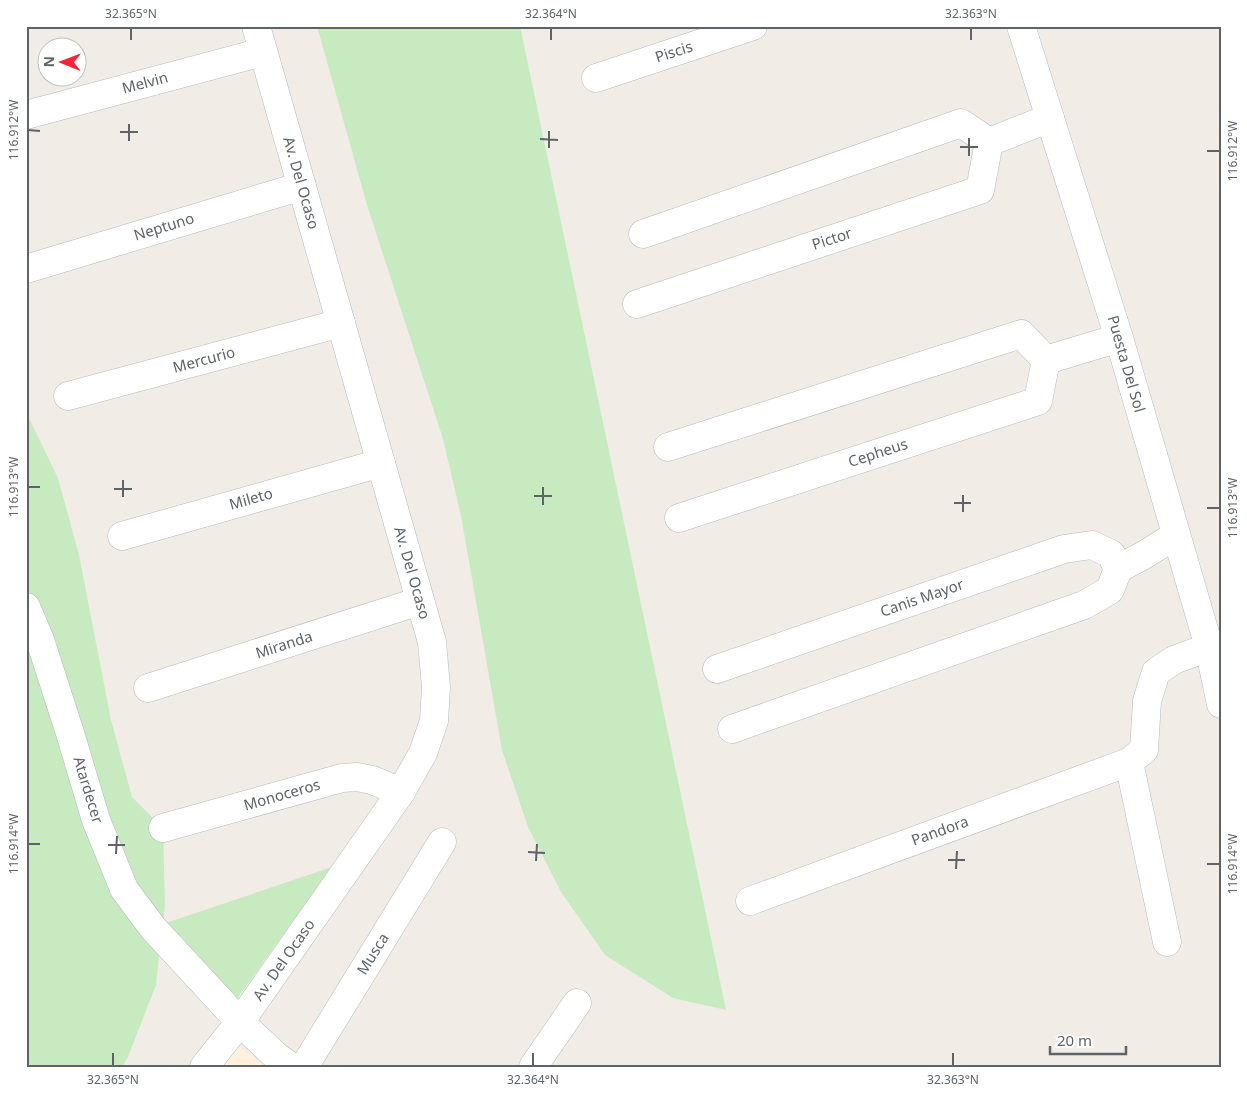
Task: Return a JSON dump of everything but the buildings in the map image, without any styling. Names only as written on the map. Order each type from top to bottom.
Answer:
[{"type":"street","name":"Piscis","points":[[596,78],[753,26]]},
{"type":"street","name":"Puesta Del Sol","points":[[1021,26],[1119,338],[1208,647],[1221,704]]},
{"type":"street","name":"Melvin","points":[[26,115],[260,39]]},
{"type":"street","name":"Av. Del Ocaso","points":[[204,1067],[240,1022],[401,792],[423,753],[434,720],[436,687],[432,642],[260,39]]},
{"type":"street","points":[[643,234],[961,123],[989,142],[1050,118]]},
{"type":"street","name":"Pictor","points":[[637,304],[980,190],[989,142]]},
{"type":"street","name":"Neptuno","points":[[26,269],[302,186]]},
{"type":"street","name":"Mercurio","points":[[68,396],[341,323]]},
{"type":"street","points":[[668,447],[1021,334],[1046,360],[1119,338]]},
{"type":"street","name":"Cepheus","points":[[678,518],[1038,401],[1046,360]]},
{"type":"street","name":"Mileto","points":[[122,536],[381,462]]},
{"type":"street","points":[[732,729],[1084,605],[1110,590],[1118,569],[1176,535]]},
{"type":"street","name":"Canis Mayor","points":[[717,669],[1064,549],[1092,545],[1111,554],[1118,569]]},
{"type":"street","name":"Miranda","points":[[148,688],[420,601]]},
{"type":"street","name":"Atardecer","points":[[26,607],[40,640],[96,820],[124,890],[153,928],[240,1022],[276,1056],[291,1067]]},
{"type":"street","name":"Pandora","points":[[750,901],[1129,762],[1144,750],[1148,701],[1156,672],[1174,660],[1208,647]]},
{"type":"street","points":[[1129,762],[1167,942]]},
{"type":"street","name":"Monoceros","points":[[163,828],[342,778],[357,777],[372,780],[401,792]]},
{"type":"street","name":"Musca","points":[[304,1067],[442,842]]},
{"type":"street","points":[[533,1067],[577,1002]]},
{"type":"shaded area","points":[[237,1045],[266,1067],[221,1067]]},
{"type":"green space","points":[[317,26],[520,26],[726,1010],[673,998],[605,955],[561,892],[528,827],[502,750],[461,516],[443,439],[367,205]]},
{"type":"green space","points":[[26,412],[58,478],[79,555],[111,720],[132,797],[163,828],[165,905],[163,924],[332,867],[229,1010],[161,937],[156,985],[128,1057],[122,1067],[26,1067]]}]
